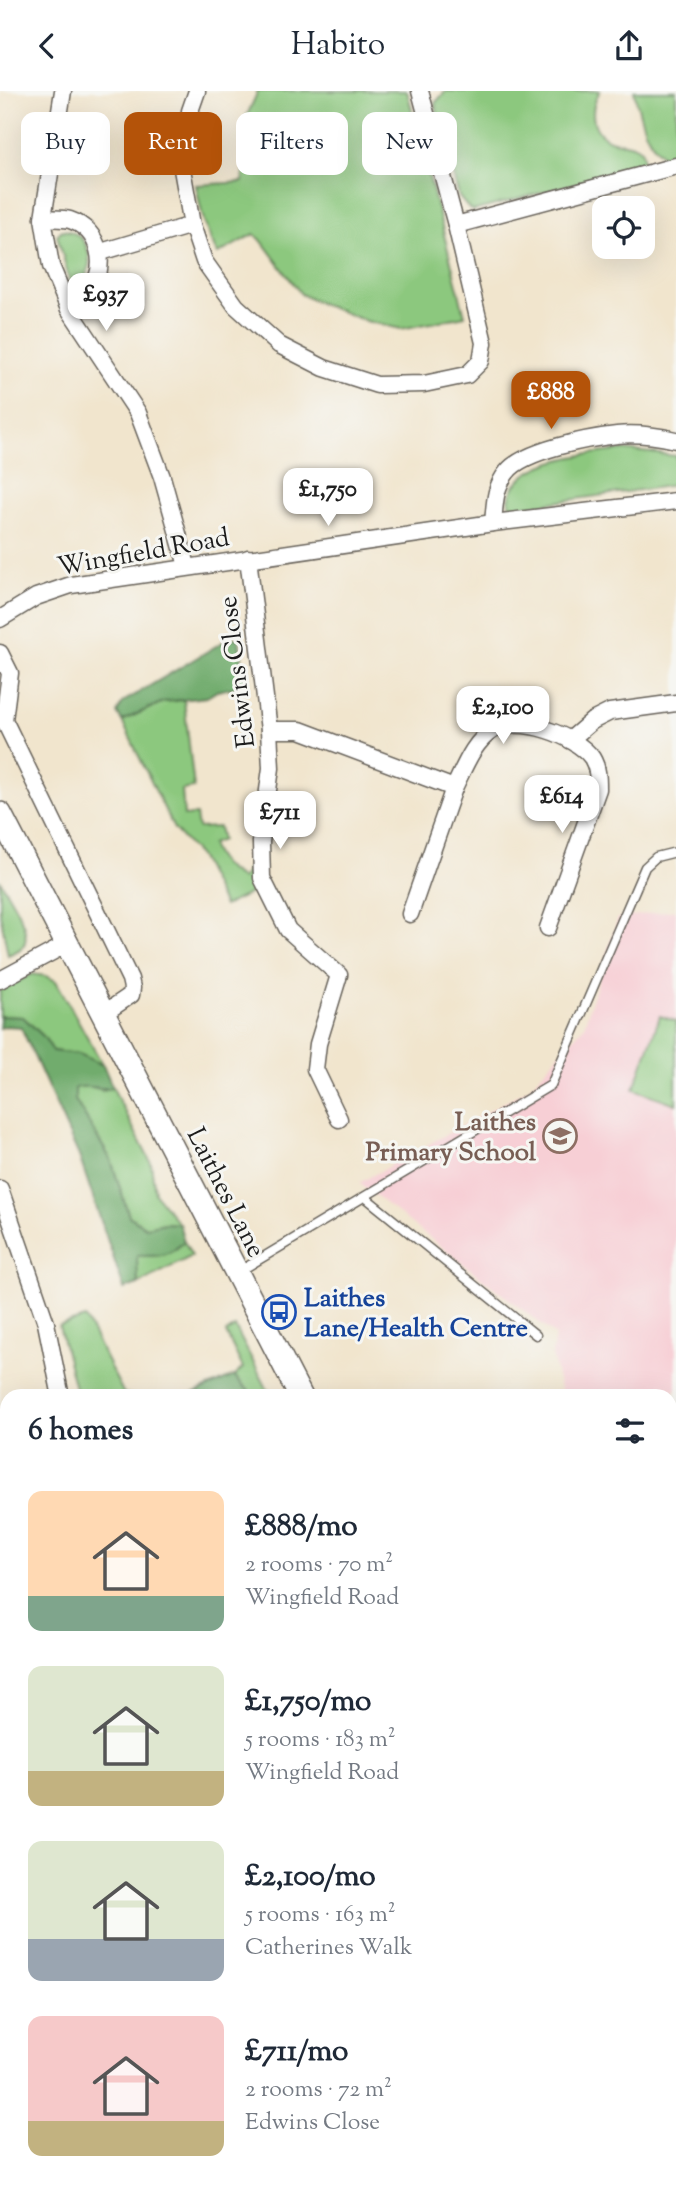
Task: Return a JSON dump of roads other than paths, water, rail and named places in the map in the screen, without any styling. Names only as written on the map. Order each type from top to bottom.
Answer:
[{"type":"main road","name":"Laithes Lane","points":[[0,814],[297,1389]]},
{"type":"street","points":[[63,91],[43,218],[51,266],[69,309],[138,413],[162,477],[187,566]]},
{"type":"street","points":[[197,91],[190,110],[182,169],[192,225],[204,261],[236,306],[279,345],[324,368],[377,385],[424,384],[467,375],[481,361],[484,343],[420,91]]},
{"type":"street","points":[[456,225],[676,166]]},
{"type":"street","points":[[43,218],[70,220],[90,234],[101,251],[91,290],[69,309]]},
{"type":"street","points":[[101,251],[192,225]]},
{"type":"street","points":[[493,523],[495,491],[508,470],[530,456],[577,442],[619,435],[676,440]]},
{"type":"street","name":"Wingfield Road","points":[[0,619],[36,597],[71,585],[493,523],[676,501]]},
{"type":"street","name":"Edwins Close","points":[[247,558],[269,730],[271,768],[261,842],[262,879],[288,930],[339,975],[318,1044],[315,1069],[339,1119]]},
{"type":"street","points":[[0,653],[10,673],[4,720],[130,979],[131,995],[103,1014]]},
{"type":"street","points":[[570,740],[592,720],[610,712],[676,703]]},
{"type":"street","points":[[410,914],[454,788],[477,744],[494,729],[516,725],[544,728],[570,740],[584,749],[598,770],[598,789],[548,928]]},
{"type":"street","points":[[269,730],[300,730],[454,788]]},
{"type":"street","points":[[0,980],[67,944]]},
{"type":"street","points":[[0,1189],[4,1211],[46,1323],[59,1389]]},
{"type":"lane","points":[[237,1272],[551,1085],[645,867],[656,857],[676,852]]},
{"type":"lane","points":[[365,1197],[536,1335]]},
{"type":"place","name":"Laithes Primary School","points":[[560,1136]]},
{"type":"place","name":"Laithes Lane/Health Centre","points":[[279,1312]]}]
